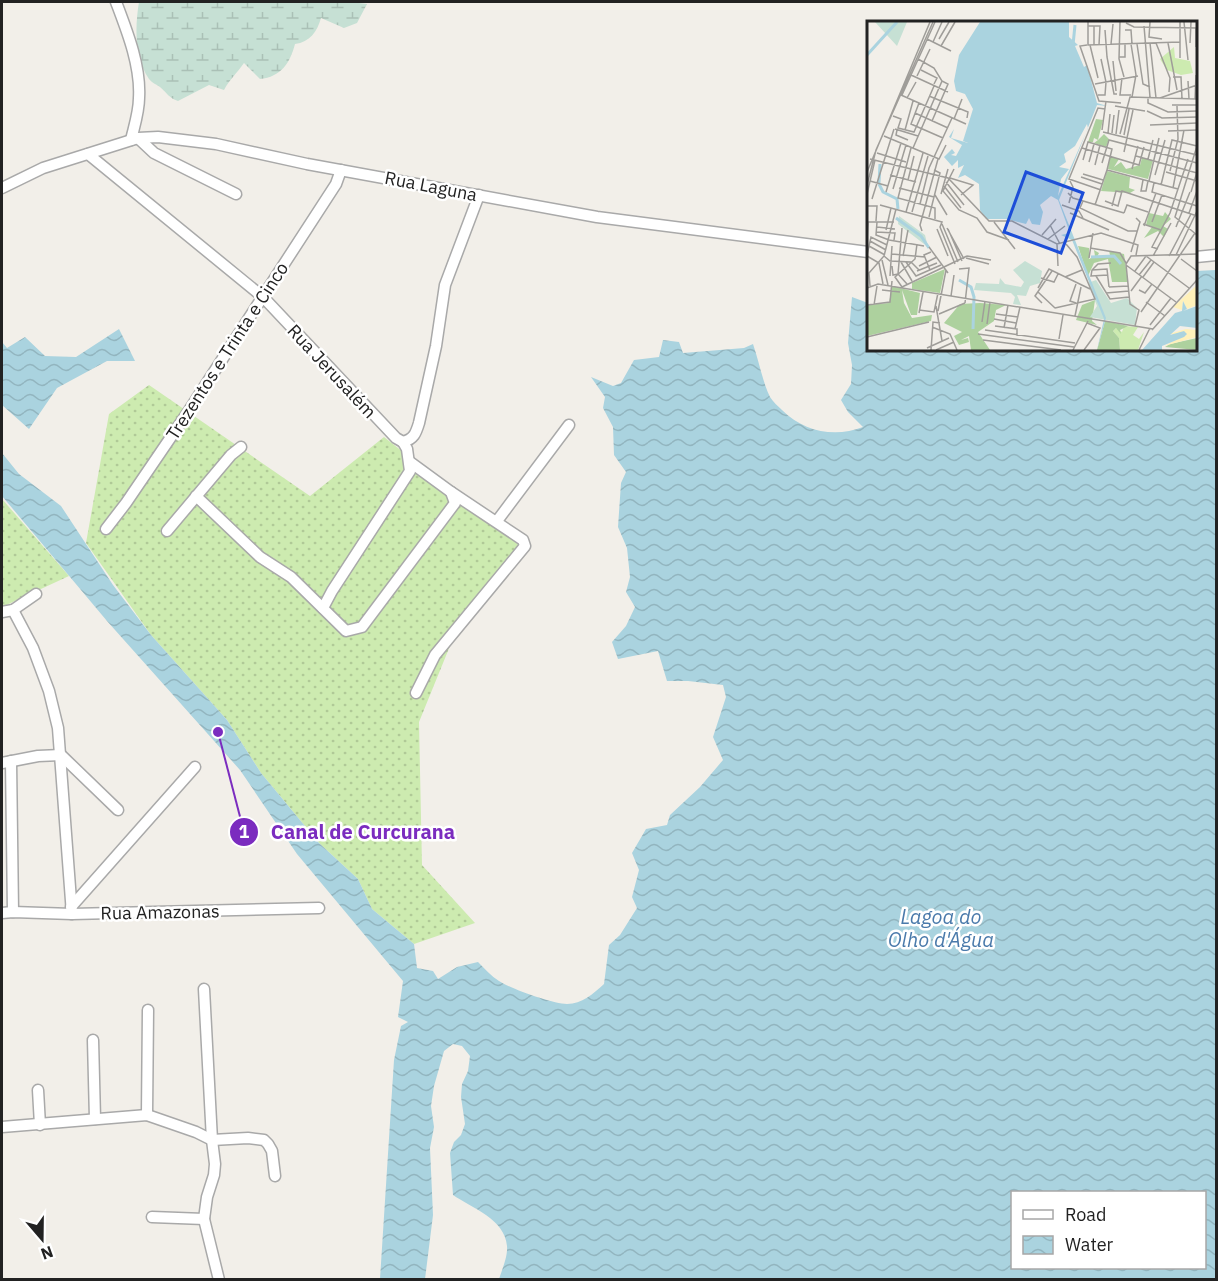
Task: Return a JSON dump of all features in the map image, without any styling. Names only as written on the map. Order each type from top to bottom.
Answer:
[{"type":"street","points":[[116,2],[127,30],[139,90],[134,139],[154,153],[236,194]]},
{"type":"street","name":"Rua Laguna","points":[[2,188],[43,168],[134,139],[158,138],[216,144],[341,170],[597,217],[867,252]]},
{"type":"street","name":"Rua Jerusalém","points":[[88,154],[263,297],[356,397],[396,438],[404,442]]},
{"type":"street","name":"Trezentos e Trinta e Cinco","points":[[106,529],[163,449],[263,297],[336,184],[341,170]]},
{"type":"street","points":[[322,608],[410,471],[408,449],[404,442],[410,440],[415,434],[419,423],[436,346],[445,285],[479,195]]},
{"type":"street","points":[[1197,257],[1216,255]]},
{"type":"street","points":[[497,521],[569,424]]},
{"type":"street","points":[[167,531],[231,455],[241,447]]},
{"type":"street","points":[[410,462],[451,492],[497,521],[523,540],[525,546],[435,656],[416,693]]},
{"type":"street","points":[[196,496],[260,558],[291,577],[346,631],[362,627],[455,503],[451,492]]},
{"type":"street","points":[[2,612],[13,610],[36,594]]},
{"type":"street","points":[[13,610],[33,648],[49,690],[58,728],[72,911]]},
{"type":"street","points":[[14,912],[6,762],[61,755]]},
{"type":"street","points":[[61,755],[118,810]]},
{"type":"street","points":[[72,911],[195,767]]},
{"type":"street","name":"Rua Amazonas","points":[[2,913],[320,908]]},
{"type":"street","points":[[204,989],[214,1175],[207,1197],[204,1219],[219,1280]]},
{"type":"street","points":[[147,1115],[148,1010]]},
{"type":"street","points":[[93,1040],[94,1119]]},
{"type":"street","points":[[38,1090],[40,1125]]},
{"type":"street","points":[[2,1128],[147,1115],[212,1140],[248,1138],[264,1140],[272,1151],[275,1176]]},
{"type":"street","points":[[152,1217],[204,1219]]},
{"type":"green space","points":[[139,2],[351,2],[367,4],[357,23],[344,28],[321,18],[312,36],[295,44],[287,63],[274,75],[260,79],[244,63],[224,90],[209,85],[178,101],[151,82],[144,70],[137,41]]},
{"type":"green space","points":[[149,385],[310,496],[384,437],[527,550],[452,641],[419,722],[422,865],[475,923],[414,944],[372,909],[358,879],[319,843],[261,773],[227,720],[151,635],[86,543],[109,414]]},
{"type":"green space","points":[[2,499],[69,576],[2,607]]},
{"type":"water","name":"Lagoa do Olho d'Água","points":[[1216,270],[1216,1279],[499,1279],[507,1254],[505,1237],[494,1221],[453,1195],[450,1153],[465,1124],[461,1097],[462,1084],[468,1071],[470,1056],[462,1046],[453,1044],[444,1051],[431,1106],[434,1127],[430,1148],[433,1215],[425,1279],[380,1279],[394,1060],[401,1026],[408,1022],[398,1017],[403,981],[297,854],[240,770],[107,621],[2,496],[2,453],[19,474],[61,506],[113,585],[151,635],[227,720],[261,773],[319,843],[358,879],[372,909],[414,944],[417,968],[433,971],[438,979],[457,967],[478,962],[496,979],[513,988],[552,1002],[572,1004],[587,998],[604,984],[609,945],[620,935],[637,908],[632,897],[639,870],[632,853],[646,829],[667,825],[670,815],[700,787],[723,760],[713,737],[726,697],[723,685],[667,681],[658,651],[618,659],[612,642],[626,626],[635,607],[626,592],[630,577],[627,548],[618,527],[621,483],[626,472],[614,455],[613,427],[603,408],[605,397],[591,377],[613,386],[621,383],[634,360],[659,357],[663,340],[679,342],[683,353],[744,348],[753,344],[770,397],[791,417],[820,431],[842,432],[863,427],[848,412],[841,400],[851,384],[852,365],[848,343],[852,297],[867,303],[867,351],[1197,351],[1197,271]]},
{"type":"water","points":[[119,329],[135,361],[107,361],[57,388],[29,429],[2,405],[2,342],[7,348],[25,337],[45,356],[76,357]]},
{"type":"place","name":"Canal de Curcurana","points":[[218,732]]}]
